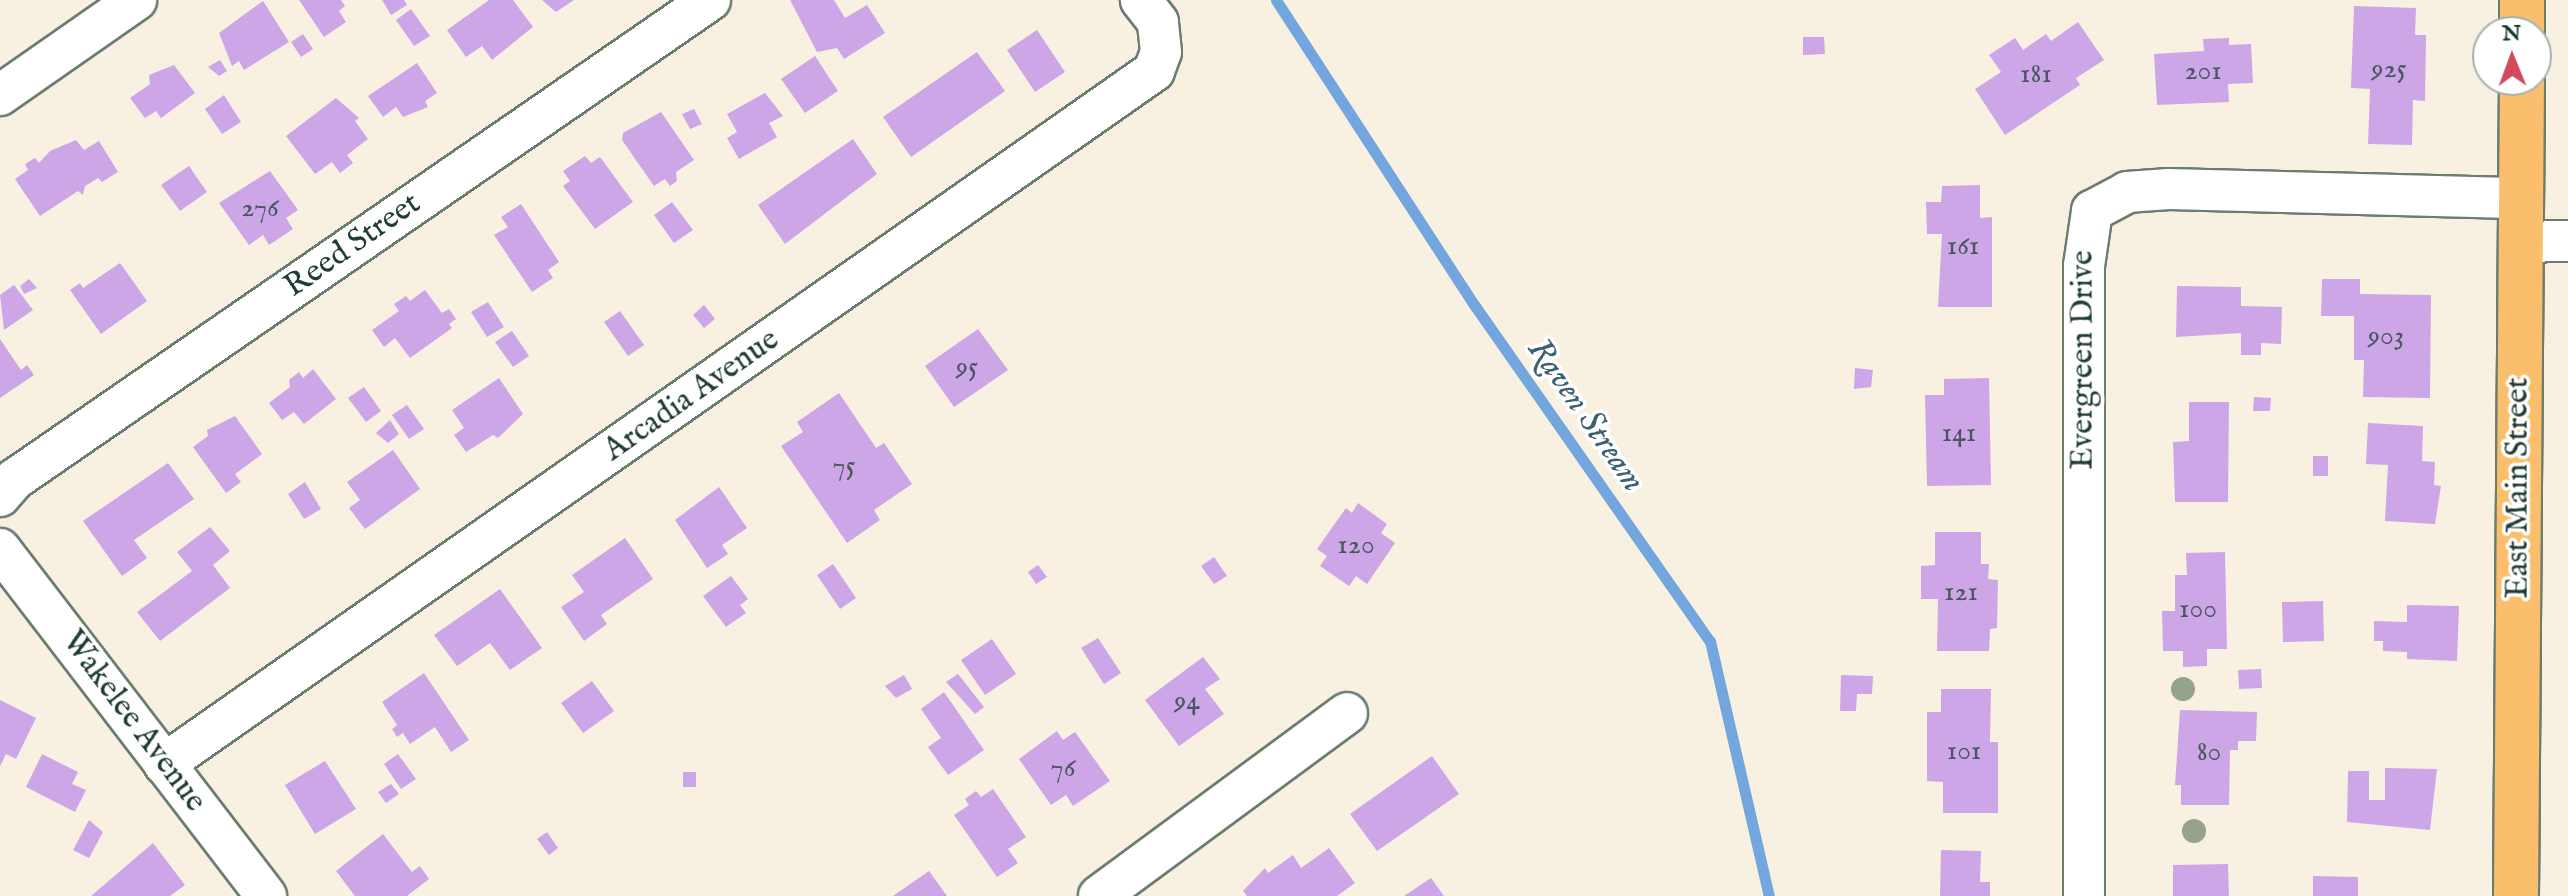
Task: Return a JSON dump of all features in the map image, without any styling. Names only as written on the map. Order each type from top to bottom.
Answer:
[{"type":"main road","name":"East Main Street","points":[[2516,896],[2522,96]]},
{"type":"street","points":[[0,95],[136,0]]},
{"type":"street","name":"Reed Street","points":[[0,496],[15,479],[710,0]]},
{"type":"street","name":"Arcadia Avenue","points":[[164,764],[1154,71],[1161,52],[1158,22],[1141,0]]},
{"type":"street","name":"Evergreen Drive","points":[[2084,896],[2084,266],[2092,211],[2127,192],[2169,189],[2521,198]]},
{"type":"street","points":[[2521,242],[2568,241]]},
{"type":"street","name":"Wakelee Avenue","points":[[0,549],[266,896]]},
{"type":"street","points":[[1123,889],[1347,713]]},
{"type":"building","points":[[299,0],[341,0],[345,6],[339,11],[346,22],[324,37]]},
{"type":"building","points":[[382,0],[404,0],[407,5],[391,15]]},
{"type":"building","points":[[489,0],[513,0],[533,27],[492,60],[482,46],[466,57],[447,30]]},
{"type":"building","points":[[542,0],[574,0],[556,12]]},
{"type":"building","points":[[790,0],[834,0],[845,18],[867,5],[885,33],[844,59],[837,48],[817,52]]},
{"type":"building","points":[[263,1],[289,42],[244,70],[239,61],[232,66],[219,33]]},
{"type":"building","points":[[2354,6],[2416,8],[2415,35],[2426,35],[2425,101],[2413,100],[2412,145],[2368,144],[2370,89],[2351,88]]},
{"type":"building","points":[[411,9],[430,36],[414,46],[396,20]]},
{"type":"building","points":[[2078,22],[2104,60],[2076,78],[2080,85],[2005,135],[1975,89],[2001,72],[1989,55],[2015,38],[2023,50],[2046,34],[2051,41]]},
{"type":"building","points":[[1037,30],[1065,72],[1035,92],[1007,50]]},
{"type":"building","points":[[303,34],[313,49],[301,57],[291,42]]},
{"type":"building","points":[[1803,37],[1824,37],[1825,54],[1803,55]]},
{"type":"building","points":[[2229,38],[2229,45],[2251,44],[2253,83],[2228,84],[2229,102],[2157,105],[2154,54],[2204,51],[2203,39]]},
{"type":"building","points":[[977,52],[1005,91],[911,157],[883,117]]},
{"type":"building","points":[[815,56],[838,91],[805,113],[781,79]]},
{"type":"building","points":[[220,60],[227,71],[219,76],[208,67]]},
{"type":"building","points":[[417,63],[437,93],[425,101],[428,107],[403,117],[396,107],[383,117],[368,96]]},
{"type":"building","points":[[174,65],[195,93],[161,118],[156,111],[145,118],[130,98],[150,84],[149,75]]},
{"type":"building","points":[[765,93],[783,116],[769,123],[777,137],[739,159],[727,138],[737,132],[727,114]]},
{"type":"building","points":[[224,95],[241,122],[222,134],[205,109]]},
{"type":"building","points":[[336,98],[359,118],[355,121],[368,139],[347,155],[353,163],[340,173],[332,162],[315,174],[286,136]]},
{"type":"building","points":[[694,109],[702,124],[690,129],[682,114]]},
{"type":"building","points":[[661,112],[694,160],[676,172],[677,181],[670,186],[665,179],[654,186],[622,140],[623,133]]},
{"type":"building","points":[[853,139],[877,174],[785,244],[758,205]]},
{"type":"building","points":[[76,140],[84,150],[99,141],[118,172],[102,182],[98,178],[85,186],[83,195],[78,191],[40,216],[15,179],[28,170],[25,164],[35,158],[39,163],[50,151]]},
{"type":"building","points":[[585,156],[591,163],[600,157],[633,202],[595,229],[563,186],[570,181],[563,171]]},
{"type":"building","points":[[189,166],[207,192],[180,211],[161,185]]},
{"type":"building","points":[[270,171],[298,210],[286,218],[293,229],[269,245],[263,235],[249,245],[219,203]]},
{"type":"building","points":[[1980,185],[1980,218],[1992,217],[1992,307],[1938,307],[1942,234],[1927,234],[1926,202],[1941,202],[1942,186]]},
{"type":"building","points":[[672,202],[693,230],[674,243],[654,215]]},
{"type":"building","points":[[521,204],[559,262],[548,270],[553,278],[532,292],[494,235],[508,227],[501,217]]},
{"type":"building","points":[[120,263],[147,301],[101,334],[70,290],[80,283],[83,288]]},
{"type":"building","points":[[29,279],[37,288],[24,294],[20,286]]},
{"type":"building","points":[[2322,279],[2360,279],[2360,294],[2431,295],[2430,398],[2363,397],[2364,360],[2354,360],[2354,316],[2321,316]]},
{"type":"building","points":[[14,285],[33,310],[4,330],[0,295]]},
{"type":"building","points":[[2177,286],[2241,287],[2241,306],[2282,307],[2281,344],[2261,343],[2261,355],[2241,355],[2241,333],[2176,337]]},
{"type":"building","points":[[425,290],[442,313],[449,309],[456,319],[449,324],[452,328],[410,358],[395,338],[384,347],[372,330],[399,311],[394,304],[406,296],[410,301]]},
{"type":"building","points":[[488,302],[504,327],[487,337],[471,312]]},
{"type":"building","points":[[704,305],[715,319],[704,328],[693,315]]},
{"type":"building","points":[[620,311],[644,345],[628,356],[604,322]]},
{"type":"building","points":[[978,329],[1008,370],[954,407],[925,366]]},
{"type":"building","points":[[512,331],[529,356],[513,367],[495,342]]},
{"type":"building","points":[[0,339],[21,370],[27,365],[34,375],[0,398]]},
{"type":"building","points":[[1855,368],[1873,370],[1871,387],[1854,389]]},
{"type":"building","points":[[313,369],[336,399],[304,424],[294,412],[282,420],[269,403],[290,387],[289,380],[299,372],[303,378]]},
{"type":"building","points":[[499,378],[523,414],[498,438],[493,435],[466,452],[454,435],[464,428],[452,410]]},
{"type":"building","points":[[1989,378],[1991,485],[1927,486],[1925,395],[1944,395],[1944,379]]},
{"type":"building","points":[[364,387],[381,411],[366,422],[348,398]]},
{"type":"building","points":[[839,393],[876,448],[884,443],[912,484],[874,510],[880,520],[847,543],[781,446],[803,432],[797,422]]},
{"type":"building","points":[[2254,397],[2271,398],[2270,411],[2253,411]]},
{"type":"building","points":[[2189,402],[2229,402],[2228,502],[2175,502],[2173,442],[2189,441]]},
{"type":"building","points":[[407,405],[424,429],[409,439],[392,415]]},
{"type":"building","points":[[235,416],[262,454],[235,474],[241,482],[226,493],[193,447],[208,436],[207,430]]},
{"type":"building","points":[[390,420],[399,434],[388,443],[376,433]]},
{"type":"building","points":[[2368,423],[2423,426],[2422,461],[2435,462],[2434,485],[2441,486],[2435,524],[2385,521],[2388,465],[2366,464]]},
{"type":"building","points":[[393,450],[420,489],[365,529],[349,508],[360,500],[347,482]]},
{"type":"building","points":[[2313,456],[2328,456],[2328,476],[2313,476]]},
{"type":"building","points":[[168,463],[194,499],[134,540],[147,558],[122,576],[83,521]]},
{"type":"building","points":[[305,482],[321,509],[304,519],[288,494]]},
{"type":"building","points":[[719,487],[747,528],[722,545],[728,554],[707,568],[675,520]]},
{"type":"building","points":[[1358,503],[1387,524],[1381,533],[1395,543],[1367,584],[1356,576],[1349,586],[1320,566],[1327,556],[1317,549],[1346,508],[1352,513]]},
{"type":"building","points":[[210,527],[230,551],[213,565],[230,588],[160,641],[137,612],[192,571],[177,552]]},
{"type":"building","points":[[1935,532],[1981,532],[1981,564],[1989,564],[1988,579],[1998,580],[1997,628],[1990,629],[1989,651],[1937,651],[1938,599],[1921,599],[1921,566],[1935,565]]},
{"type":"building","points":[[625,538],[653,579],[601,615],[607,624],[584,641],[561,607],[584,592],[572,575]]},
{"type":"building","points":[[2225,552],[2227,649],[2207,649],[2207,666],[2183,667],[2183,651],[2163,651],[2162,611],[2175,611],[2175,575],[2187,575],[2186,553]]},
{"type":"building","points":[[1214,557],[1227,576],[1214,584],[1201,566]]},
{"type":"building","points":[[833,564],[856,598],[840,609],[817,575]]},
{"type":"building","points":[[1038,565],[1047,577],[1036,584],[1028,572]]},
{"type":"building","points":[[731,576],[748,599],[740,605],[746,613],[726,627],[703,596]]},
{"type":"building","points":[[500,589],[542,648],[510,670],[490,643],[457,666],[434,635]]},
{"type":"building","points":[[2323,601],[2324,641],[2283,642],[2282,602]]},
{"type":"building","points":[[2407,605],[2459,606],[2457,661],[2407,659],[2407,652],[2383,651],[2383,641],[2374,641],[2374,621],[2407,622]]},
{"type":"building","points":[[1098,638],[1121,673],[1104,684],[1081,648]]},
{"type":"building","points":[[992,639],[1016,674],[985,695],[961,660]]},
{"type":"building","points":[[1203,657],[1220,679],[1205,689],[1224,714],[1179,746],[1145,700]]},
{"type":"building","points":[[2261,669],[2262,688],[2239,689],[2238,670]]},
{"type":"building","points":[[424,673],[469,740],[451,752],[435,727],[410,744],[403,733],[397,737],[392,729],[397,725],[382,702]]},
{"type":"building","points":[[958,674],[984,707],[975,714],[946,682]]},
{"type":"building","points":[[904,675],[912,689],[896,698],[885,686]]},
{"type":"building","points":[[1841,675],[1873,676],[1872,694],[1857,694],[1856,711],[1840,711]]},
{"type":"building","points":[[592,681],[614,711],[583,733],[561,703]]},
{"type":"building","points":[[1941,689],[1991,689],[1990,742],[1998,742],[1998,813],[1943,813],[1943,782],[1927,781],[1927,712],[1941,712]]},
{"type":"building","points":[[944,692],[984,750],[948,775],[928,747],[941,738],[921,709]]},
{"type":"building","points":[[0,700],[36,718],[16,759],[6,754],[0,766]]},
{"type":"building","points":[[2180,710],[2257,712],[2256,741],[2238,741],[2238,750],[2230,750],[2229,805],[2181,805],[2181,785],[2175,785]]},
{"type":"building","points":[[1057,731],[1063,740],[1075,732],[1110,781],[1073,806],[1066,795],[1051,805],[1019,759]]},
{"type":"building","points":[[42,754],[78,772],[72,784],[86,790],[75,812],[26,787]]},
{"type":"building","points":[[398,754],[416,779],[401,789],[384,764]]},
{"type":"building","points":[[1432,756],[1459,794],[1377,851],[1350,814]]},
{"type":"building","points":[[325,761],[356,809],[315,834],[285,785]]},
{"type":"building","points":[[2385,768],[2437,769],[2430,830],[2347,822],[2348,771],[2369,771],[2369,800],[2385,800]]},
{"type":"building","points":[[683,772],[696,772],[696,787],[683,787]]},
{"type":"building","points":[[391,784],[399,794],[386,803],[378,792]]},
{"type":"building","points":[[993,789],[1026,837],[1008,849],[1018,863],[997,877],[954,815],[969,805],[965,799],[976,791],[981,797]]},
{"type":"building","points":[[89,820],[103,832],[89,858],[73,850]]},
{"type":"building","points":[[547,832],[558,848],[549,855],[537,839]]},
{"type":"building","points":[[383,834],[412,872],[420,866],[429,879],[407,896],[355,896],[336,871]]},
{"type":"building","points":[[153,843],[185,885],[170,896],[91,896]]},
{"type":"building","points":[[1329,848],[1355,883],[1337,896],[1247,896],[1243,891],[1265,868],[1268,873],[1293,855],[1301,868]]},
{"type":"building","points":[[1941,850],[1981,851],[1980,882],[1990,882],[1990,896],[1940,896]]},
{"type":"building","points":[[2228,864],[2229,896],[2173,896],[2173,865]]},
{"type":"building","points":[[929,871],[947,896],[893,896]]},
{"type":"building","points":[[2313,876],[2358,877],[2358,896],[2313,896]]},
{"type":"building","points":[[1431,878],[1444,896],[1404,896]]},
{"type":"waterway","name":"Raven Stream","points":[[1276,0],[1475,306],[1710,641],[1769,896]]}]
